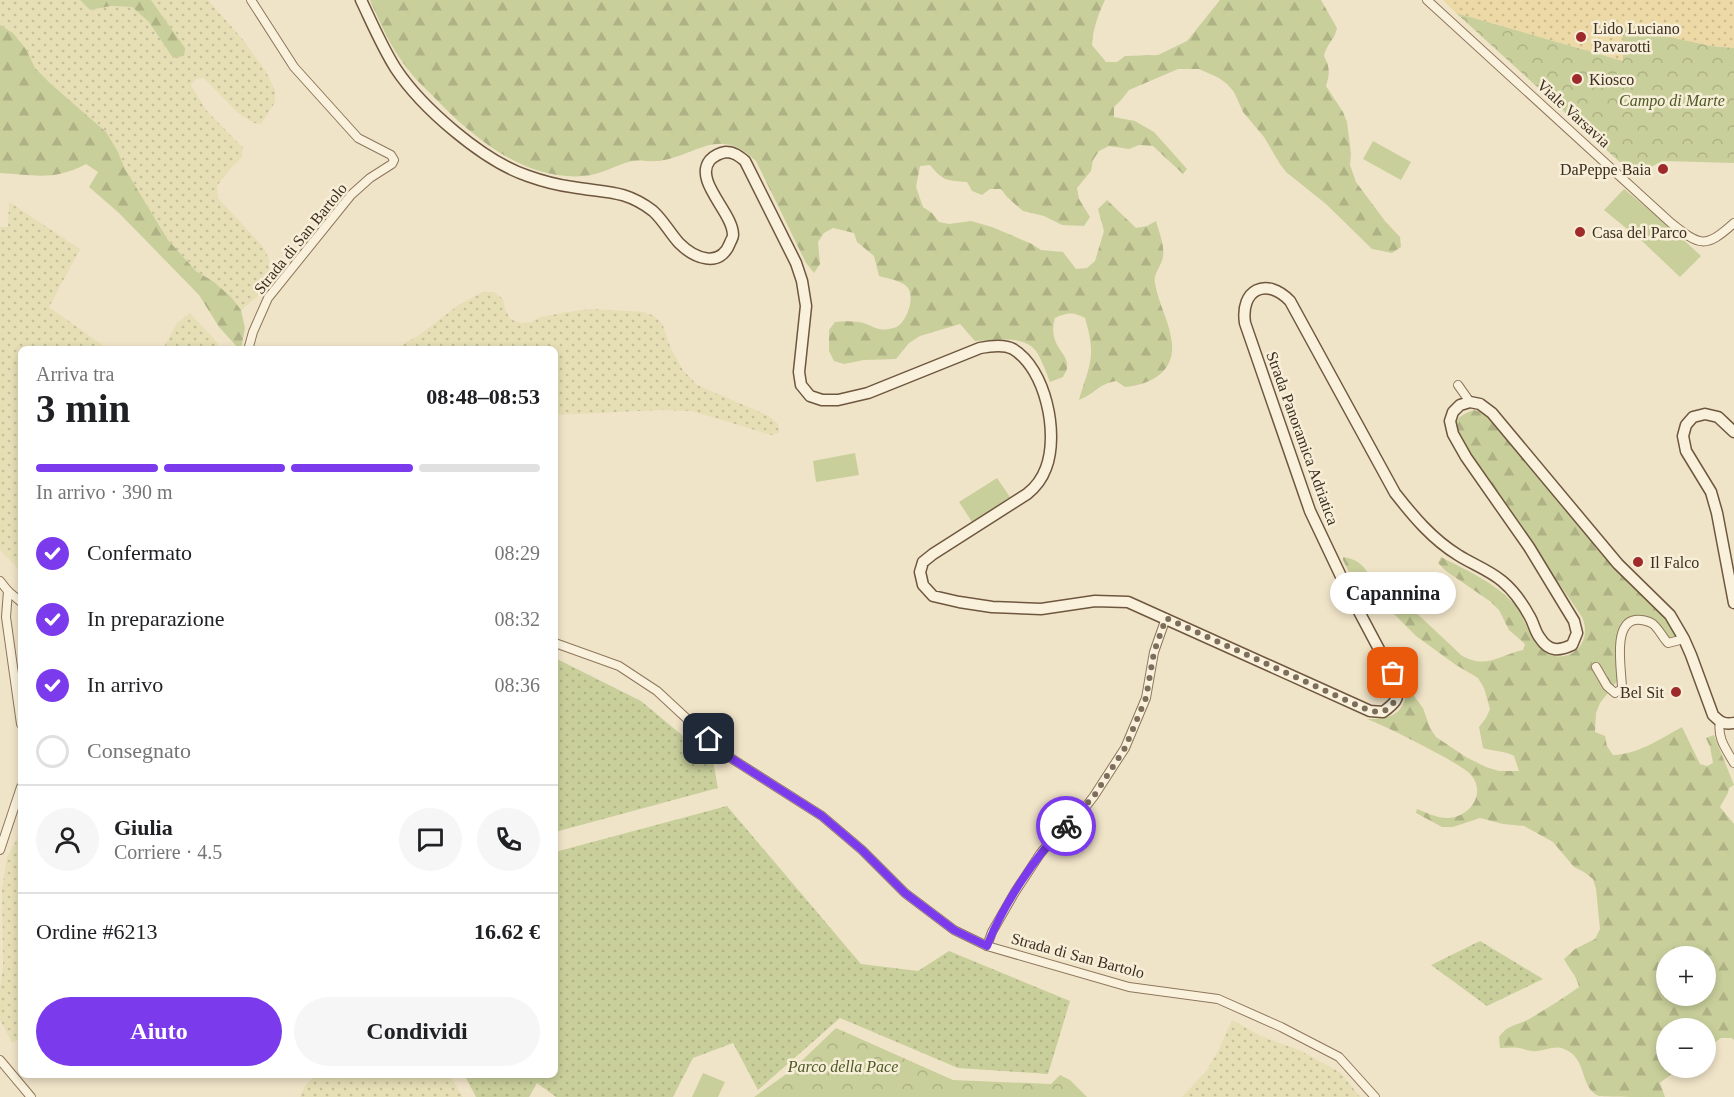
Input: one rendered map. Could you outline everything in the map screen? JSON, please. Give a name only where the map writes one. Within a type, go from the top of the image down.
[{"type":"street","name":"Strada di San Bartolo","points":[[249,346],[268,298],[351,195],[370,178],[393,164],[394,160],[391,154],[358,138],[294,67],[250,0]]},
{"type":"street","name":"Strada Panoramica Adriatica","points":[[361,0],[397,70],[438,117],[465,139],[497,162],[526,176],[573,188],[608,191],[630,197],[655,213],[679,243],[700,257],[715,259],[727,252],[733,235],[728,218],[706,175],[707,164],[713,157],[724,152],[737,153],[746,161],[796,263],[802,280],[806,306],[799,372],[801,385],[810,396],[822,400],[838,400],[868,393],[980,348],[995,346],[1011,348],[1027,361],[1037,376],[1045,398],[1050,423],[1051,447],[1047,468],[1039,484],[1027,495],[923,562],[920,572],[923,585],[933,596],[992,608],[1041,609],[1095,601],[1128,602],[1370,711],[1383,712],[1395,704],[1398,685],[1347,589],[1310,511],[1245,323],[1244,311],[1248,297],[1256,290],[1268,288],[1281,292],[1290,301],[1395,493],[1434,537],[1502,581],[1520,600],[1540,638],[1548,647],[1560,650],[1572,645],[1577,633],[1574,621],[1529,547],[1466,457],[1453,434],[1450,421],[1453,412],[1460,405],[1470,402]]},
{"type":"street","name":"Viale Varsavia","points":[[1427,0],[1691,238],[1701,242],[1711,241],[1734,223]]},
{"type":"street","points":[[1458,385],[1470,402],[1480,404],[1492,413],[1618,564],[1670,615],[1684,639],[1713,715],[1720,722],[1734,723]]},
{"type":"street","points":[[1734,432],[1718,417],[1705,414],[1693,417],[1686,425],[1683,436],[1686,451],[1707,485],[1714,502],[1731,573],[1734,603]]},
{"type":"street","points":[[0,581],[18,599]]},
{"type":"street","points":[[8,591],[6,617],[18,703]]},
{"type":"street","points":[[987,946],[992,932],[1015,892],[1043,849],[1094,796],[1125,748],[1146,698],[1154,652],[1166,618]]},
{"type":"street","points":[[1596,667],[1607,687],[1615,693],[1622,689],[1620,659],[1622,629],[1638,619],[1654,625],[1668,643],[1684,639]]},
{"type":"street","name":"Strada di San Bartolo","points":[[558,644],[619,666],[657,691],[726,755],[830,823],[862,850],[905,893],[954,930],[987,946],[1129,987],[1218,999],[1281,1027],[1339,1058],[1375,1097]]},
{"type":"street","points":[[1720,722],[1721,740],[1734,763]]},
{"type":"street","points":[[0,850],[18,796]]},
{"type":"street","points":[[0,1060],[31,1097]]},
{"type":"shaded area","points":[[0,0],[80,0],[90,10],[111,6],[132,7],[149,22],[173,58],[185,48],[151,0],[208,0],[244,41],[266,72],[275,90],[275,102],[261,124],[254,123],[238,113],[204,78],[196,79],[191,85],[206,110],[243,148],[242,157],[217,186],[218,198],[264,248],[270,262],[267,279],[257,297],[241,310],[231,297],[214,282],[196,271],[168,240],[125,169],[106,132],[35,68],[26,49],[13,33],[0,25]]},
{"type":"shaded area","points":[[9,202],[80,249],[49,307],[104,346],[18,346],[18,568],[0,550],[0,227],[8,227]]},
{"type":"shaded area","points":[[483,292],[494,292],[503,299],[510,319],[520,323],[531,322],[541,317],[591,309],[644,312],[654,316],[662,323],[671,349],[683,370],[697,385],[769,416],[778,424],[779,433],[771,435],[692,411],[660,410],[558,415],[558,346],[401,346],[460,304]]},
{"type":"shaded area","points":[[190,313],[219,346],[165,346],[177,323]]},
{"type":"shaded area","points":[[18,837],[18,1040],[12,1043],[0,1020],[0,988],[3,967],[2,889],[7,857]]},
{"type":"shaded area","points":[[1232,1020],[1261,1036],[1299,1050],[1341,1073],[1360,1097],[1182,1097],[1207,1070]]},
{"type":"shaded area","points":[[313,1078],[451,1078],[463,1097],[300,1097],[306,1084]]},
{"type":"green space","points":[[80,0],[151,0],[185,48],[184,56],[173,58],[149,22],[132,7],[111,6],[90,10]]},
{"type":"green space","points":[[370,0],[1105,0],[1096,22],[1092,45],[1106,62],[1117,62],[1125,56],[1158,55],[1187,41],[1220,0],[1321,0],[1337,28],[1324,56],[1329,71],[1326,86],[1347,122],[1350,165],[1356,182],[1400,237],[1401,247],[1392,253],[1372,249],[1326,204],[1286,172],[1264,137],[1243,112],[1234,92],[1227,84],[1199,69],[1178,69],[1129,90],[1114,107],[1114,117],[1135,121],[1154,132],[1187,169],[1183,174],[1153,146],[1139,145],[1129,149],[1109,146],[1099,151],[1093,160],[1091,171],[1077,188],[1079,199],[1090,217],[1084,226],[1062,225],[1044,216],[1023,211],[1001,189],[990,189],[982,195],[972,191],[967,182],[942,177],[930,165],[920,166],[916,187],[923,207],[939,222],[949,224],[971,221],[992,227],[1041,250],[1063,252],[1076,269],[1087,268],[1095,261],[1104,231],[1098,209],[1107,200],[1136,228],[1156,221],[1163,253],[1155,283],[1170,330],[1172,348],[1171,358],[1161,373],[1145,383],[1125,387],[1116,381],[1110,382],[1079,400],[1089,367],[1091,346],[1085,318],[1070,314],[1055,318],[1054,336],[1067,362],[1067,370],[1063,377],[1050,382],[1040,358],[1031,346],[1016,340],[975,341],[960,324],[920,336],[909,343],[896,359],[864,360],[844,364],[834,361],[829,351],[829,330],[835,322],[858,322],[884,330],[894,328],[904,319],[911,297],[908,288],[899,281],[879,276],[874,256],[857,242],[854,233],[833,228],[824,233],[818,242],[820,264],[814,273],[806,263],[756,161],[732,145],[711,145],[660,161],[632,161],[584,176],[562,176],[519,163],[481,140],[416,79],[391,44]]},
{"type":"green space","name":"Campo di Marte","points":[[1456,13],[1623,61],[1623,27],[1711,46],[1734,48],[1734,163],[1662,161],[1635,176]]},
{"type":"green space","points":[[0,25],[13,33],[26,49],[35,68],[106,132],[125,169],[168,240],[196,271],[214,282],[231,297],[241,310],[245,328],[242,346],[236,346],[219,327],[199,295],[119,213],[89,187],[98,172],[86,164],[54,175],[0,173]]},
{"type":"green space","points":[[1373,141],[1411,162],[1401,180],[1363,159]]},
{"type":"green space","points":[[1624,189],[1701,256],[1680,277],[1604,210]]},
{"type":"green space","points":[[1474,410],[1484,413],[1667,617],[1679,637],[1670,639],[1653,622],[1642,616],[1635,616],[1620,624],[1616,652],[1618,680],[1600,703],[1596,713],[1595,732],[1605,736],[1607,746],[1613,755],[1640,749],[1682,727],[1700,764],[1707,766],[1713,763],[1706,738],[1714,735],[1734,785],[1729,788],[1720,807],[1734,824],[1734,1040],[1721,1038],[1716,1042],[1716,1018],[1656,1018],[1656,1078],[1666,1078],[1660,1083],[1665,1097],[1599,1096],[1588,1087],[1577,1059],[1564,1049],[1530,1051],[1500,1048],[1499,1037],[1506,1030],[1531,1018],[1579,987],[1564,959],[1575,949],[1595,939],[1600,929],[1593,879],[1574,867],[1553,842],[1524,826],[1480,818],[1453,827],[1442,827],[1416,813],[1417,809],[1448,818],[1463,814],[1473,804],[1476,797],[1476,783],[1463,768],[1446,758],[1367,719],[1383,718],[1395,713],[1403,704],[1408,688],[1423,708],[1436,737],[1486,767],[1499,771],[1519,771],[1514,756],[1483,748],[1479,727],[1490,709],[1484,688],[1478,678],[1416,636],[1388,608],[1353,581],[1343,557],[1362,565],[1381,588],[1406,604],[1461,655],[1470,659],[1492,660],[1523,650],[1525,644],[1509,630],[1499,610],[1491,602],[1438,563],[1441,557],[1480,578],[1507,597],[1515,605],[1530,634],[1550,655],[1559,657],[1575,651],[1581,645],[1584,637],[1585,628],[1582,617],[1460,438],[1456,424],[1461,416]]},
{"type":"green space","points":[[855,453],[859,475],[816,482],[813,461]]},
{"type":"green space","points":[[997,478],[1010,497],[972,522],[959,502]]},
{"type":"green space","points":[[558,660],[641,701],[713,761],[718,788],[558,831]]},
{"type":"green space","points":[[727,806],[861,964],[918,971],[949,951],[1070,1001],[1048,1074],[958,1068],[840,1018],[758,1090],[733,1043],[693,1058],[673,1097],[556,1097],[537,1083],[529,1097],[476,1097],[466,1078],[558,1078],[558,851]]},
{"type":"green space","points":[[1480,941],[1543,979],[1487,1006],[1431,965]]},
{"type":"green space","name":"Parco della Pace","points":[[836,1028],[953,1080],[1051,1084],[1060,1075],[1070,1080],[1087,1097],[754,1097],[792,1070]]},
{"type":"green space","points":[[703,1073],[725,1082],[718,1097],[692,1097]]},
{"type":"sand","name":"Lido Luciano Pavarotti","points":[[1443,0],[1734,0],[1734,48],[1711,46],[1623,28],[1624,61],[1456,13]]},
{"type":"way so far","points":[[1066,826],[1094,796],[1125,748],[1146,698],[1154,652],[1166,618],[1370,711],[1383,712],[1395,704],[1398,685],[1393,673]]},
{"type":"place","name":"Lido Luciano Pavarotti","points":[[1581,37]]},
{"type":"place","name":"Kiosco","points":[[1577,79]]},
{"type":"place","name":"DaPeppe Baia","points":[[1663,169]]},
{"type":"place","name":"Casa del Parco","points":[[1580,232]]},
{"type":"place","name":"Il Falco","points":[[1638,562]]},
{"type":"place","name":"Capannina","points":[[1393,673]]},
{"type":"place","name":"Bel Sit","points":[[1676,692]]},
{"type":"route","points":[[709,739],[726,755],[822,816],[862,850],[905,893],[954,930],[987,946],[992,932],[1015,892],[1040,854],[1066,826]]}]
